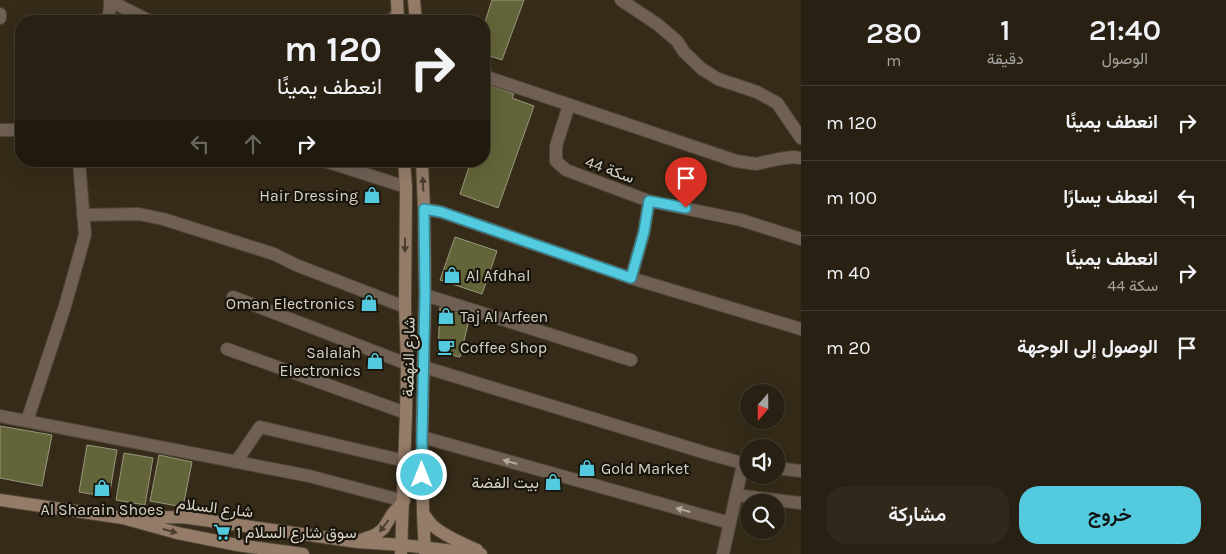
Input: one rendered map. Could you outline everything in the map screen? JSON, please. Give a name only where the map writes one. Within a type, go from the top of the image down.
[{"type":"main road","points":[[414,0],[415,15]]},
{"type":"main road","name":"شارع النهضة","points":[[402,549],[407,364],[404,167]]},
{"type":"main road","name":"شارع النهضة","points":[[422,167],[425,295],[422,513],[425,550]]},
{"type":"main road","name":"شارع السلام","points":[[0,500],[123,518],[237,550],[303,554]]},
{"type":"main road","points":[[358,542],[375,535],[383,529],[393,513],[404,501]]},
{"type":"main road","points":[[422,513],[443,533],[486,554]]},
{"type":"main road","name":"شارع السلام","points":[[123,518],[182,517],[402,549],[480,554]]},
{"type":"street","points":[[621,0],[657,24],[677,41],[684,52],[702,69],[718,78],[757,92],[777,103],[801,138]]},
{"type":"street","points":[[109,15],[110,1],[138,15]]},
{"type":"street","points":[[490,78],[736,160],[756,164],[793,157],[801,158]]},
{"type":"street","name":"سكة 44","points":[[568,105],[556,146],[556,162],[566,170],[649,201],[741,220],[801,239]]},
{"type":"street","points":[[0,130],[15,130]]},
{"type":"street","points":[[27,421],[65,306],[85,236],[79,167]]},
{"type":"street","points":[[358,167],[406,187]]},
{"type":"street","points":[[631,278],[644,232],[649,201]]},
{"type":"street","points":[[424,209],[441,212],[631,278],[801,329]]},
{"type":"street","points":[[83,215],[139,214],[163,219],[274,254],[296,265],[405,307]]},
{"type":"street","points":[[425,295],[631,360]]},
{"type":"street","points":[[233,297],[407,364]]},
{"type":"street","points":[[227,349],[406,413]]},
{"type":"street","points":[[424,367],[740,462]]},
{"type":"street","points":[[0,416],[309,476],[404,501]]},
{"type":"street","points":[[236,462],[260,426],[405,461]]},
{"type":"street","points":[[422,437],[730,523]]},
{"type":"street","points":[[785,469],[801,471]]},
{"type":"street","points":[[724,554],[740,483]]},
{"type":"street","points":[[736,495],[801,503]]},
{"type":"building","points":[[492,0],[524,0],[502,60],[490,56],[490,15],[487,15]]},
{"type":"building","points":[[490,85],[514,94],[512,98],[534,106],[498,208],[460,194],[469,167],[490,167]]},
{"type":"building","points":[[455,237],[497,251],[482,294],[440,280]]},
{"type":"building","points":[[440,307],[470,316],[460,357],[438,352]]},
{"type":"building","points":[[0,426],[52,435],[42,486],[0,478]]},
{"type":"building","points":[[87,445],[117,450],[109,497],[79,492]]},
{"type":"building","points":[[124,453],[153,458],[145,505],[116,500]]},
{"type":"building","points":[[159,455],[192,462],[183,507],[150,501]]},
{"type":"place","name":"Hair Dressing","points":[[372,195]]},
{"type":"place","name":"Al Afdhal","points":[[452,275]]},
{"type":"place","name":"Oman Electronics","points":[[369,303]]},
{"type":"place","name":"Taj Al Arfeen","points":[[446,316]]},
{"type":"place","name":"Coffee Shop","points":[[446,347]]},
{"type":"place","name":"Salalah Electronics","points":[[375,361]]},
{"type":"place","name":"Gold Market","points":[[587,468]]},
{"type":"place","name":"بيت الفضة","points":[[553,482]]},
{"type":"place","name":"Al Sharain Shoes","points":[[102,488]]},
{"type":"place","name":"سوق شارع السلام 1","points":[[222,532]]},
{"type":"route","points":[[422,475],[425,295],[424,209],[441,212],[631,278],[644,232],[649,201],[686,208]]}]
